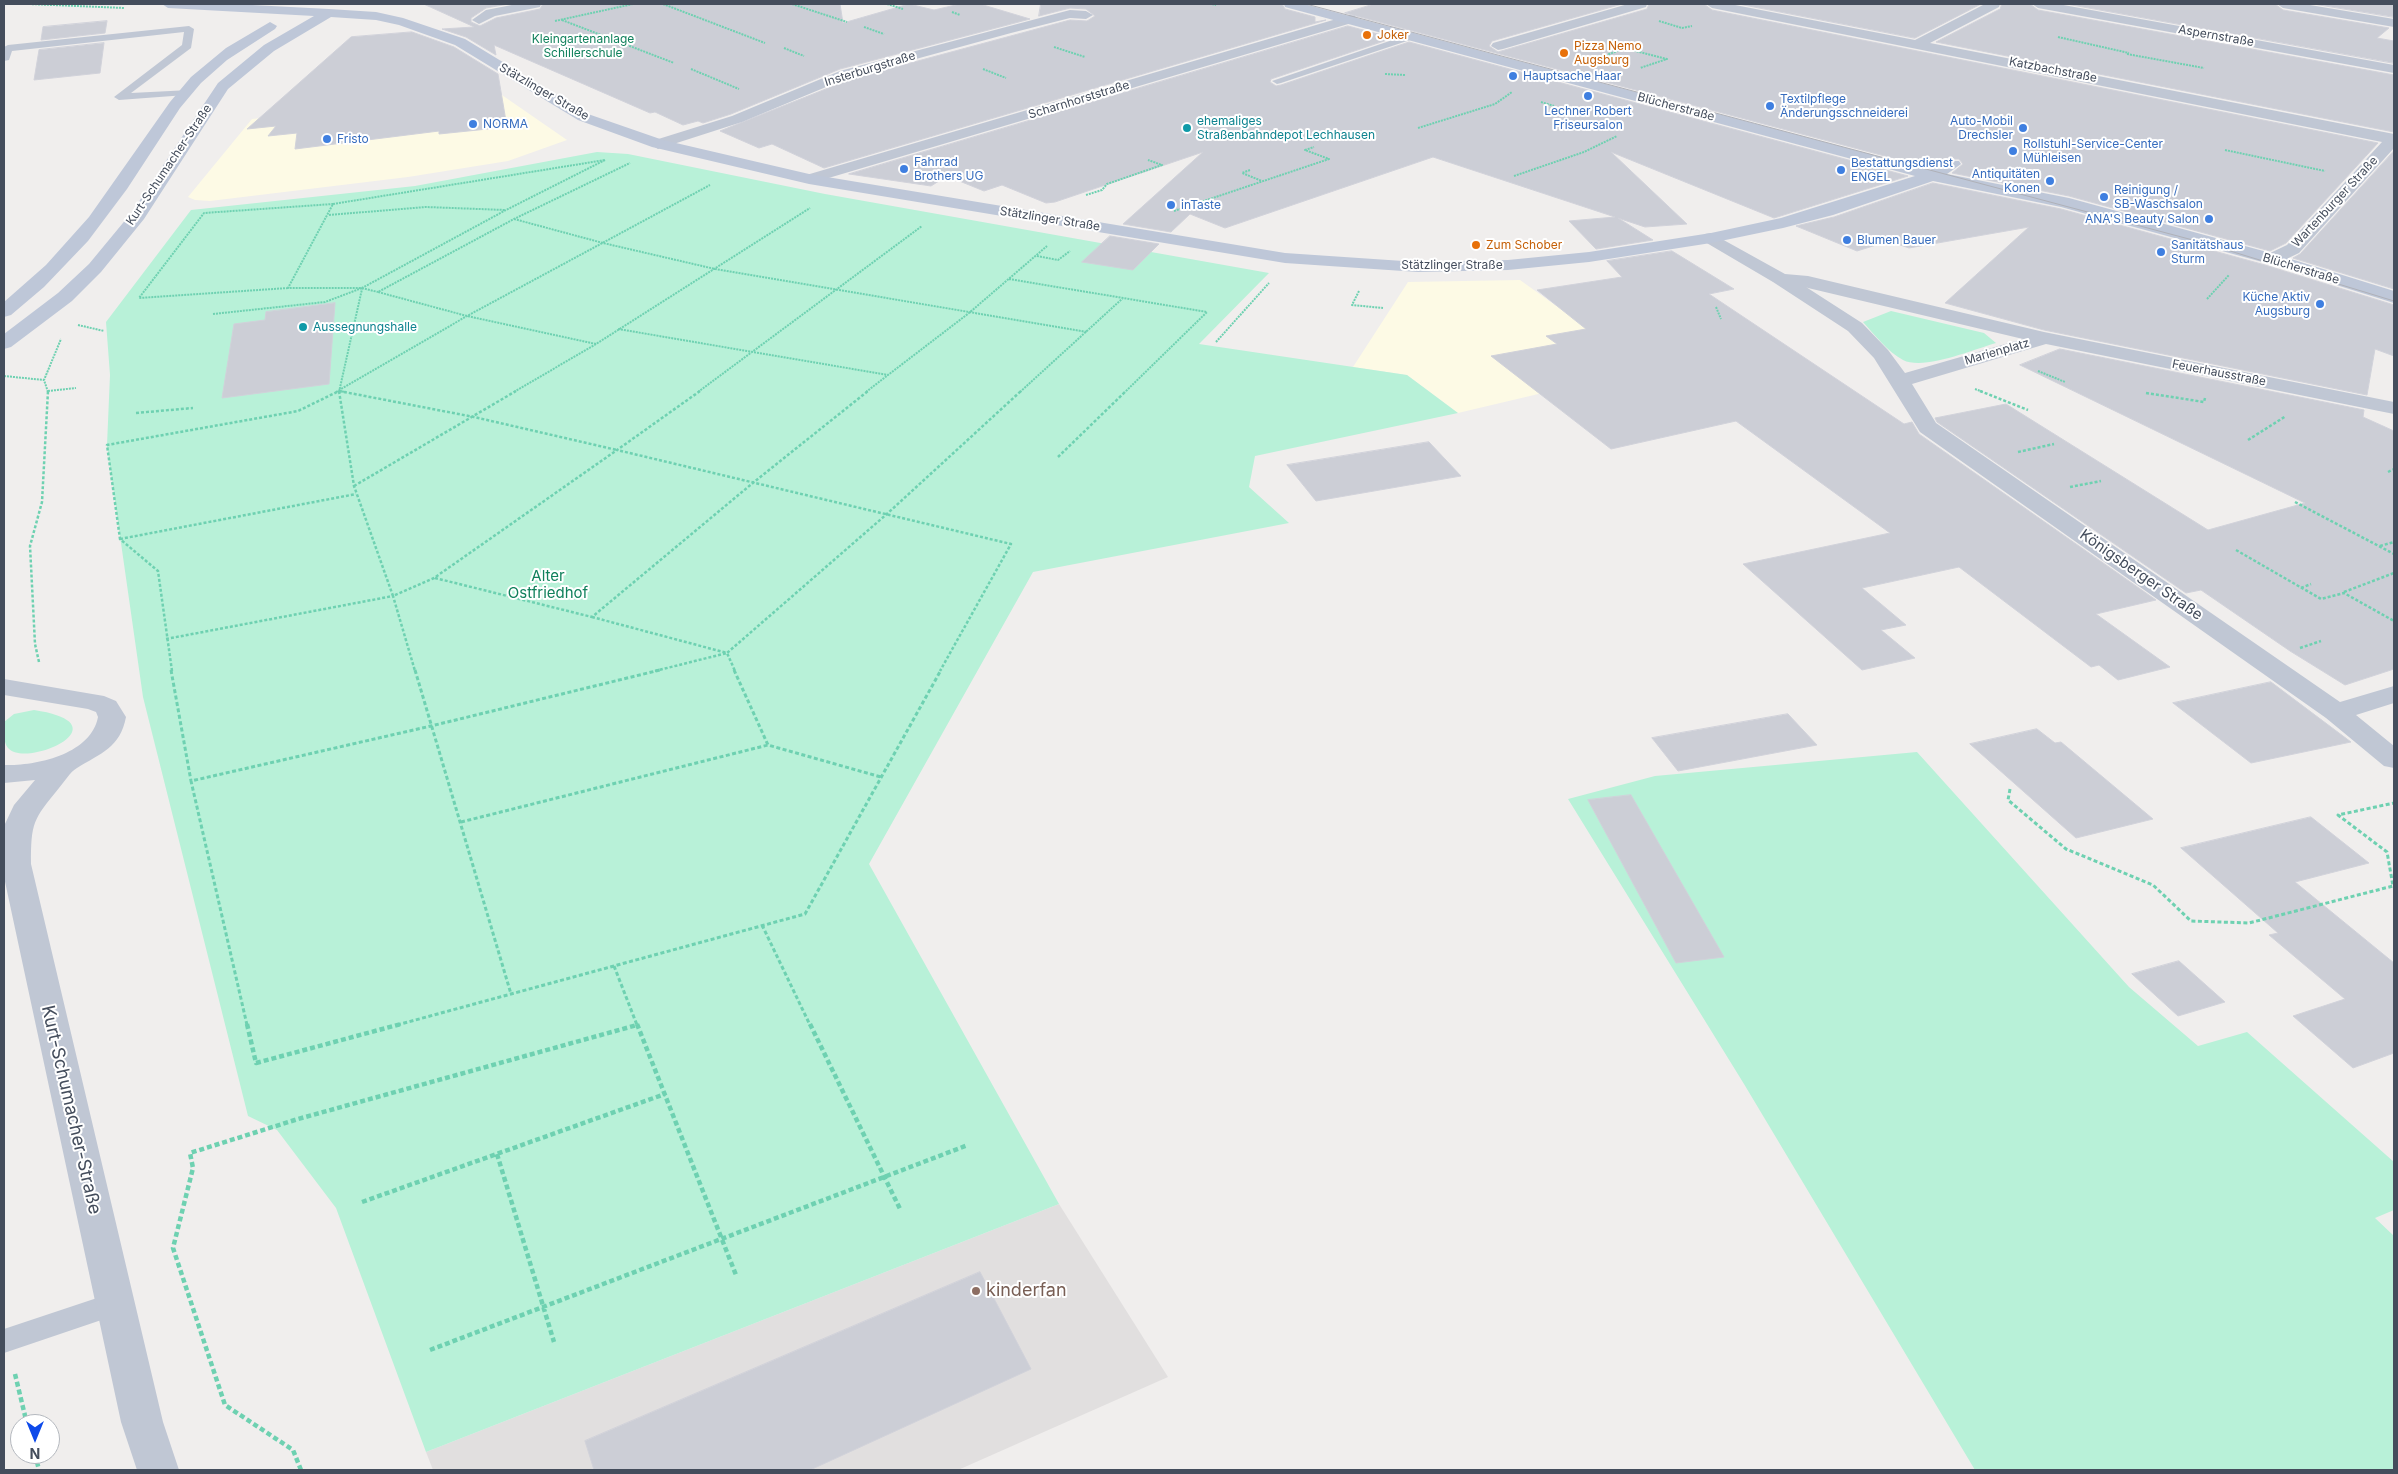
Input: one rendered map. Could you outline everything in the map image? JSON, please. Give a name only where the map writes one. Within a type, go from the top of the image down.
[{"type":"street","name":"Stätzlinger Straße","points":[[168,4],[376,16],[403,22],[460,42],[526,84],[584,116],[658,144],[809,179],[1285,258],[1418,266],[1508,265],[1589,257],[1711,238],[1827,211],[1933,168],[1953,164]]},
{"type":"street","name":"Kurt-Schumacher-Straße","points":[[4,311],[43,279],[90,228],[122,186],[186,92],[212,66],[250,39],[311,4]]},
{"type":"street","name":"Kurt-Schumacher-Straße","points":[[4,343],[65,297],[95,268],[138,215],[223,86],[269,48],[346,4]]},
{"type":"street","points":[[479,20],[491,13],[535,4]]},
{"type":"street","name":"Blücherstraße","points":[[1290,4],[2063,202],[2272,259],[2394,298]]},
{"type":"street","name":"Blücherstraße","points":[[1338,4],[1634,81]]},
{"type":"street","points":[[1498,46],[1641,4]]},
{"type":"street","name":"Katzbachstraße","points":[[1712,4],[2394,139]]},
{"type":"street","points":[[1918,44],[1994,4]]},
{"type":"street","name":"Aspernstraße","points":[[2038,4],[2394,69]]},
{"type":"street","points":[[2283,4],[2394,23]]},
{"type":"street","name":"Insterburgstraße","points":[[658,144],[737,119],[849,73],[1070,14],[1086,15]]},
{"type":"street","name":"Scharnhorststraße","points":[[809,179],[1350,19]]},
{"type":"street","name":"Wartenburger Straße","points":[[2272,259],[2293,249],[2394,139]]},
{"type":"street","name":"Blücherstraße","points":[[1953,164],[2063,202]]},
{"type":"street","name":"Marienplatz","points":[[1711,238],[1780,278],[1855,327],[1881,354],[1900,381],[2044,338]]},
{"type":"street","name":"Marienplatz","points":[[1780,278],[1808,282],[2044,338]]},
{"type":"street","name":"Feuerhausstraße","points":[[2044,338],[2394,408]]},
{"type":"street","name":"Königsberger Straße","points":[[1900,381],[1928,426],[2336,712],[2394,760]]},
{"type":"street","name":"Kurt-Schumacher-Straße","points":[[4,687],[95,702],[106,707],[112,717],[110,729],[88,751],[66,762],[26,773],[4,774]]},
{"type":"street","points":[[2336,712],[2394,694]]},
{"type":"street","name":"Kurt-Schumacher-Straße","points":[[66,762],[24,811],[16,833],[16,864],[142,1422],[158,1470]]},
{"type":"lane","points":[[5,58],[8,48],[189,29],[187,46],[120,97],[186,92]]},
{"type":"lane","points":[[1277,81],[1413,36]]},
{"type":"lane","points":[[5,1341],[115,1304]]},
{"type":"path","points":[[663,4],[765,43]]},
{"type":"path","points":[[792,4],[847,22]]},
{"type":"path","points":[[887,4],[904,9]]},
{"type":"path","points":[[1212,4],[1216,5]]},
{"type":"path","points":[[562,19],[674,63]]},
{"type":"path","points":[[864,27],[884,34]]},
{"type":"path","points":[[2057,37],[2204,68]]},
{"type":"path","points":[[784,48],[804,56]]},
{"type":"path","points":[[1578,67],[1624,48],[1667,58],[1615,76]]},
{"type":"path","points":[[691,68],[774,104]]},
{"type":"path","points":[[983,69],[1006,78]]},
{"type":"path","points":[[1379,74],[1405,76]]},
{"type":"path","points":[[1418,128],[1495,104],[1516,90],[1508,88]]},
{"type":"path","points":[[1538,101],[1554,106]]},
{"type":"path","points":[[1514,176],[1584,152],[1617,136]]},
{"type":"path","points":[[1123,231],[1191,204],[1329,159],[1305,150],[1314,147]]},
{"type":"path","points":[[2225,150],[2358,178]]},
{"type":"path","points":[[212,314],[326,302],[362,288],[506,210],[605,160],[333,204],[204,213],[139,298],[288,288],[362,288],[467,316],[596,344]]},
{"type":"path","points":[[1085,195],[1102,190],[1107,184],[1162,165],[1148,160]]},
{"type":"path","points":[[378,292],[514,219],[629,163],[638,165]]},
{"type":"path","points":[[1250,170],[1242,173],[1263,181]]},
{"type":"path","points":[[339,391],[474,417],[888,513],[1011,544],[805,914],[256,1063],[191,781],[166,640],[158,571],[120,539],[107,445],[298,411],[339,391],[467,316],[715,182],[705,180]]},
{"type":"path","points":[[1185,202],[1191,204]]},
{"type":"path","points":[[288,288],[333,204]]},
{"type":"path","points":[[354,486],[596,344],[816,204]]},
{"type":"path","points":[[328,215],[426,208],[506,210]]},
{"type":"path","points":[[514,219],[603,243],[714,269],[1087,332]]},
{"type":"path","points":[[166,640],[394,596],[434,578],[756,351],[927,223],[918,221]]},
{"type":"path","points":[[592,617],[754,482],[969,313],[1050,243],[1040,242]]},
{"type":"path","points":[[1216,342],[1277,274],[1285,258]]},
{"type":"path","points":[[1009,279],[1207,312],[1058,458]]},
{"type":"path","points":[[362,288],[339,391],[354,486],[394,596],[512,994]]},
{"type":"path","points":[[191,781],[431,726],[728,653],[888,513],[1123,298]]},
{"type":"path","points":[[1716,307],[1721,319]]},
{"type":"path","points":[[73,324],[104,331]]},
{"type":"path","points":[[618,329],[888,375]]},
{"type":"path","points":[[1930,372],[2028,410]]},
{"type":"path","points":[[4,376],[44,380],[48,391],[42,502],[30,546],[34,644],[39,663]]},
{"type":"path","points":[[48,391],[76,388]]},
{"type":"path","points":[[2248,440],[2296,410],[2301,389]]},
{"type":"path","points":[[136,413],[193,408]]},
{"type":"path","points":[[2388,472],[2394,469]]},
{"type":"path","points":[[120,539],[356,494]]},
{"type":"path","points":[[2295,502],[2394,554]]},
{"type":"path","points":[[2379,546],[2394,542]]},
{"type":"path","points":[[2236,550],[2321,599],[2394,573]]},
{"type":"path","points":[[2244,555],[2248,554]]},
{"type":"path","points":[[434,578],[728,653]]},
{"type":"path","points":[[2301,588],[2312,584]]},
{"type":"path","points":[[2344,592],[2394,621]]},
{"type":"path","points":[[728,653],[768,745]]},
{"type":"path","points":[[461,822],[768,745],[881,777]]},
{"type":"path","points":[[2010,789],[2008,800],[2066,849],[2153,885],[2191,920],[2249,923],[2394,886],[2386,852],[2338,815],[2394,803]]},
{"type":"path","points":[[762,926],[901,1211]]},
{"type":"path","points":[[614,966],[736,1275]]},
{"type":"path","points":[[301,1470],[293,1450],[225,1405],[173,1248],[193,1168],[190,1153],[298,1119],[637,1025]]},
{"type":"path","points":[[362,1202],[665,1094]]},
{"type":"path","points":[[430,1350],[968,1145]]},
{"type":"path","points":[[496,1154],[554,1342]]},
{"type":"path","points":[[5,1341],[24,1414]]},
{"type":"shaded area","points":[[499,93],[567,140],[508,161],[408,177],[210,201],[195,200],[188,197],[252,119]]},
{"type":"shaded area","points":[[1520,280],[1644,369],[1458,413],[1407,375],[1353,367],[1408,282]]},
{"type":"shaded area","name":"kinderfan","points":[[1059,1204],[1168,1377],[958,1470],[433,1470],[426,1452]]},
{"type":"green space","name":"Alter Ostfriedhof","points":[[597,152],[628,154],[825,194],[1269,273],[1199,344],[1407,375],[1458,413],[1255,456],[1249,487],[1289,523],[1033,572],[869,864],[1059,1204],[426,1452],[336,1208],[277,1130],[248,1116],[143,697],[107,445],[110,375],[106,322],[191,210],[415,186]]},
{"type":"green space","points":[[1891,311],[1984,333],[1996,343],[1949,358],[1912,363],[1897,357],[1863,322]]},
{"type":"green space","points":[[34,710],[60,717],[72,725],[71,734],[63,742],[49,749],[33,753],[18,753],[8,748],[5,739],[4,722],[14,714]]},
{"type":"green space","points":[[1917,752],[2129,987],[2198,1046],[2247,1032],[2394,1162],[2394,1210],[2375,1218],[2394,1236],[2394,1470],[1975,1470],[1744,1084],[1568,799],[1655,776]]},
{"type":"building","points":[[424,4],[508,4],[486,8],[471,18],[471,22],[480,26],[496,18],[540,9],[543,4],[840,4],[843,23],[909,4],[934,10],[960,4],[980,4],[1030,19],[840,69],[731,114],[703,123],[698,121],[683,125],[655,112],[650,113],[494,45],[496,55],[466,37],[442,29],[474,27]]},
{"type":"building","points":[[1041,4],[1282,4],[1285,9],[1315,17],[1315,22],[1326,20],[824,168],[772,144],[759,148],[720,131],[851,79],[1070,20],[1087,21],[1095,16],[1086,9],[1070,8],[1039,16]]},
{"type":"building","points":[[1374,4],[1622,4],[1492,41],[1489,46],[1498,52],[1647,9],[1649,4],[1704,4],[1712,10],[2378,143],[2286,243],[2270,251],[2069,196],[1952,173],[1963,164],[1959,159],[1946,159],[1930,168],[1345,13]]},
{"type":"building","points":[[1739,4],[1981,4],[1915,38]]},
{"type":"building","points":[[2002,4],[2030,4],[2038,10],[2394,75],[2394,132],[1936,42],[2000,9]]},
{"type":"building","points":[[2067,4],[2275,4],[2283,10],[2389,28],[2377,38],[2394,41],[2394,63]]},
{"type":"building","points":[[2314,4],[2394,4],[2394,17]]},
{"type":"building","points":[[107,21],[105,33],[41,40],[43,27]]},
{"type":"building","points":[[1348,26],[1393,38],[1271,79],[1270,82],[1276,86],[1281,85],[1409,42],[1908,176],[1774,218],[1611,152],[1687,224],[1645,227],[1618,218],[1653,240],[1596,249],[1569,221],[1615,217],[1433,157],[1225,228],[1190,214],[1171,232],[1123,224],[1203,152],[1055,202],[1046,203],[1002,185],[984,191],[947,176],[931,186],[849,174]]},
{"type":"building","points":[[412,32],[454,47],[498,74],[507,127],[439,134],[439,131],[295,149],[297,133],[268,136],[276,126],[247,129],[351,37]]},
{"type":"building","points":[[104,43],[100,73],[34,80],[39,50]]},
{"type":"building","points":[[2394,151],[2394,289],[2293,258],[2300,254]]},
{"type":"building","points":[[1933,183],[2061,209],[2265,265],[2394,305],[2394,356],[2375,349],[2367,395],[2044,330],[1945,303],[2029,227],[1909,248],[1889,241],[1857,251],[1796,226],[1834,217]]},
{"type":"building","points":[[1110,236],[1159,244],[1133,270],[1082,262]]},
{"type":"building","points":[[1672,251],[1734,289],[1709,294],[1904,424],[1912,422],[1919,434],[2156,600],[2096,614],[2170,667],[2118,680],[2099,665],[2091,667],[1959,567],[1862,588],[1906,625],[1881,630],[1915,658],[1862,670],[1743,564],[1890,533],[1736,421],[1611,449],[1491,356],[1557,344],[1546,336],[1586,329],[1537,290],[1622,277],[1607,261]]},
{"type":"building","points":[[335,303],[329,384],[222,398],[234,324],[265,320],[266,312]]},
{"type":"building","points":[[2060,349],[2364,410],[2363,417],[2394,431],[2394,669],[2345,685],[2290,651],[2201,590],[2186,593],[1937,422],[1935,418],[2006,404],[2208,530],[2305,503],[2020,365]]},
{"type":"building","points":[[1429,442],[1461,476],[1316,501],[1287,465]]},
{"type":"building","points":[[2271,682],[2351,742],[2251,763],[2173,703]]},
{"type":"building","points":[[1788,714],[1817,745],[1678,771],[1652,738]]},
{"type":"building","points":[[2037,729],[2055,743],[2061,742],[2153,819],[2076,838],[1970,744]]},
{"type":"building","points":[[1631,795],[1724,957],[1676,963],[1588,800]]},
{"type":"building","points":[[2311,817],[2369,863],[2295,882],[2394,963],[2394,1053],[2353,1068],[2293,1016],[2345,999],[2269,935],[2278,933],[2181,848]]},
{"type":"building","points":[[2179,961],[2225,1002],[2178,1016],[2132,974]]},
{"type":"building","points":[[980,1272],[1031,1369],[810,1470],[594,1470],[585,1441]]},
{"type":"tram line","points":[[1306,4],[2204,243],[2394,301]]},
{"type":"place","name":"Joker","points":[[1367,35]]},
{"type":"place","name":"Pizza Nemo Augsburg","points":[[1564,53]]},
{"type":"place","name":"Hauptsache Haar","points":[[1513,76]]},
{"type":"place","name":"Lechner Robert Friseursalon","points":[[1588,96]]},
{"type":"place","name":"Textilpflege Änderungsschneiderei","points":[[1770,106]]},
{"type":"place","name":"NORMA","points":[[473,124]]},
{"type":"place","name":"ehemaliges Straßenbahndepot Lechhausen","points":[[1187,128]]},
{"type":"place","name":"Auto-Mobil Drechsler","points":[[2023,128]]},
{"type":"place","name":"Fristo","points":[[327,139]]},
{"type":"place","name":"Rollstuhl-Service-Center Mühleisen","points":[[2013,151]]},
{"type":"place","name":"Fahrrad Brothers UG","points":[[904,169]]},
{"type":"place","name":"Bestattungsdienst ENGEL","points":[[1841,170]]},
{"type":"place","name":"Antiquitäten Konen","points":[[2050,181]]},
{"type":"place","name":"Reinigung / SB-Waschsalon","points":[[2104,197]]},
{"type":"place","name":"inTaste","points":[[1171,205]]},
{"type":"place","name":"ANA'S Beauty Salon","points":[[2209,219]]},
{"type":"place","name":"Blumen Bauer","points":[[1847,240]]},
{"type":"place","name":"Zum Schober","points":[[1476,245]]},
{"type":"place","name":"Sanitätshaus Sturm","points":[[2161,252]]},
{"type":"place","name":"Küche Aktiv Augsburg","points":[[2320,304]]},
{"type":"place","name":"Aussegnungshalle","points":[[303,327]]},
{"type":"place","name":"kinderfan","points":[[976,1291]]},
{"type":"park label","name":"Kleingartenanlage Schillerschule","points":[[583,46]]}]
